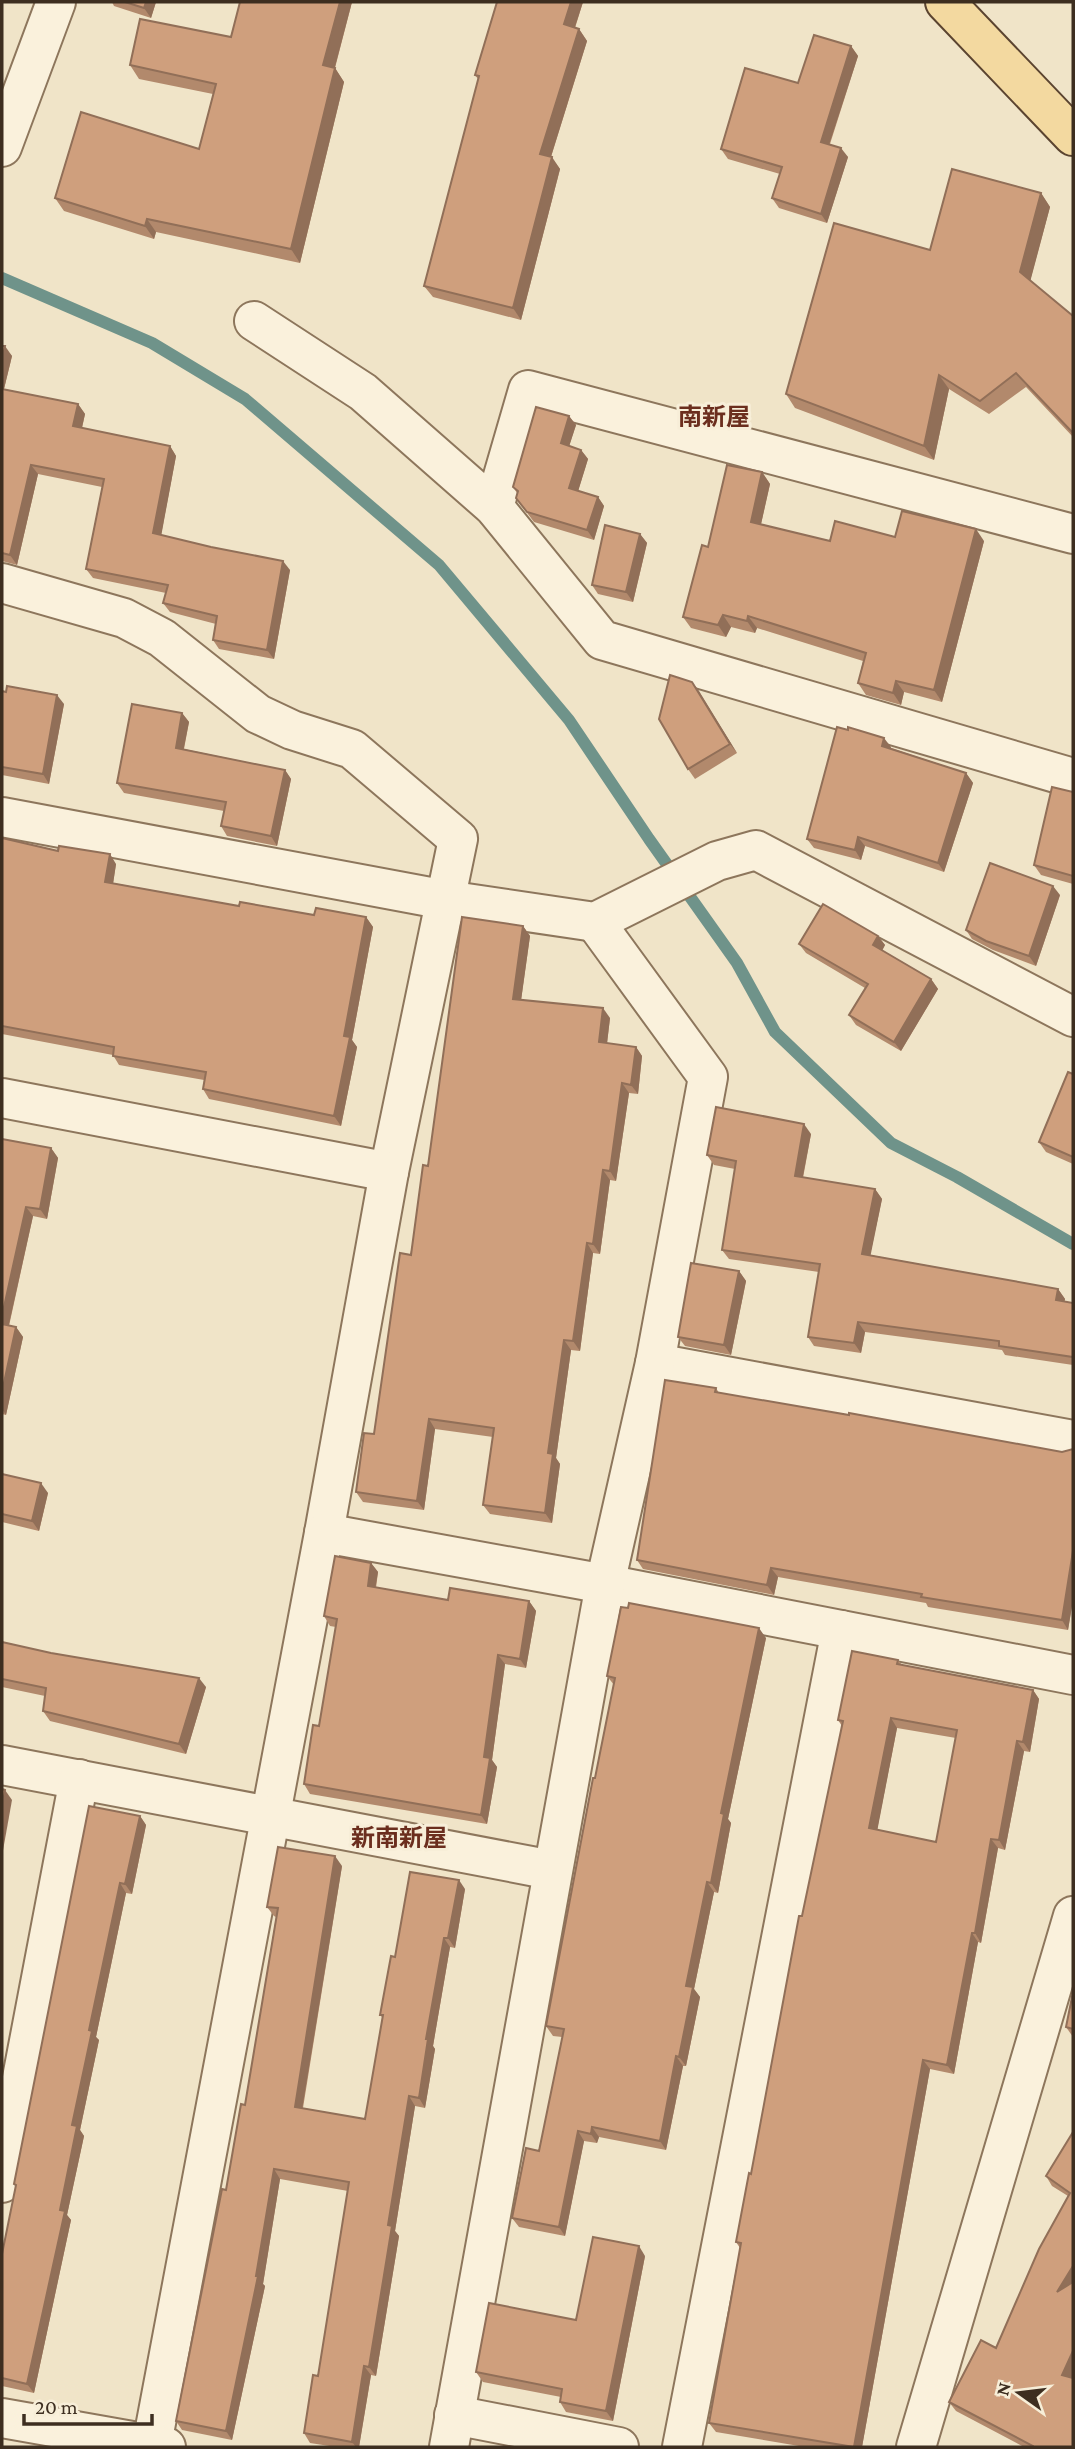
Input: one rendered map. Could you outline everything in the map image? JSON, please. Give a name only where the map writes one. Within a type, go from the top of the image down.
[{"type":"main road","points":[[945,2],[1073,136]]},
{"type":"street","points":[[2,147],[57,2]]},
{"type":"street","points":[[254,321],[363,392],[494,507],[602,640],[1073,778]]},
{"type":"street","points":[[494,507],[528,390],[1073,534]]},
{"type":"street","points":[[2,583],[124,618],[162,638],[258,714],[292,730],[352,749],[458,839],[389,1172],[270,1817],[159,2446],[2,2418]]},
{"type":"street","points":[[2,817],[446,900],[595,922],[716,861],[756,850],[1073,1015]]},
{"type":"street","points":[[595,922],[708,1077],[655,1363],[606,1584],[451,2431],[619,2447]]},
{"type":"street","points":[[2,1098],[389,1172]]},
{"type":"street","points":[[655,1363],[1073,1440]]},
{"type":"street","points":[[324,1533],[606,1584],[1073,1675]]},
{"type":"street","points":[[682,2447],[841,1630]]},
{"type":"street","points":[[2,1765],[552,1870]]},
{"type":"street","points":[[2,2183],[79,1779]]},
{"type":"street","points":[[916,2447],[1073,1920]]},
{"type":"building","points":[[125,2],[146,2],[144,8]]},
{"type":"building","points":[[240,2],[340,2],[323,65],[335,68],[291,249],[147,219],[145,226],[55,198],[81,112],[199,149],[216,84],[130,65],[140,19],[231,37]]},
{"type":"building","points":[[497,2],[571,2],[564,24],[579,29],[540,154],[552,157],[513,308],[424,286],[479,76],[475,75]]},
{"type":"building","points":[[814,35],[851,46],[821,142],[841,148],[821,214],[772,198],[782,167],[721,149],[745,68],[798,83]]},
{"type":"building","points":[[952,169],[1041,193],[1020,272],[1073,316],[1073,433],[1016,373],[980,401],[939,375],[924,446],[786,394],[834,223],[930,250]]},
{"type":"building","points":[[2,389],[78,404],[73,426],[170,446],[153,533],[283,561],[267,650],[213,640],[217,616],[163,603],[168,585],[86,569],[104,479],[31,465],[10,555],[2,553]]},
{"type":"building","points":[[536,407],[569,416],[561,443],[581,450],[569,488],[598,497],[587,530],[527,512],[516,498],[518,491],[513,487]]},
{"type":"building","points":[[727,465],[762,472],[751,522],[830,541],[835,521],[895,537],[902,511],[976,529],[934,690],[896,681],[893,693],[858,683],[866,653],[748,616],[747,621],[723,615],[718,625],[683,617],[702,545],[708,547]]},
{"type":"building","points":[[605,525],[640,534],[626,592],[592,585]]},
{"type":"building","points":[[670,675],[692,682],[730,744],[688,769],[659,719]]},
{"type":"building","points":[[7,686],[57,695],[43,774],[2,767],[2,691],[6,692]]},
{"type":"building","points":[[132,704],[182,713],[176,748],[285,770],[271,836],[221,826],[226,802],[117,783]]},
{"type":"building","points":[[837,727],[848,730],[848,727],[884,738],[882,746],[966,773],[938,863],[858,837],[855,850],[807,839]]},
{"type":"building","points":[[1052,787],[1073,792],[1073,876],[1034,865]]},
{"type":"building","points":[[2,838],[58,851],[59,846],[110,854],[105,882],[239,906],[240,902],[314,915],[316,908],[366,917],[344,1036],[350,1037],[334,1116],[203,1089],[206,1072],[113,1056],[114,1047],[2,1026]]},
{"type":"building","points":[[990,863],[1053,886],[1029,956],[986,941],[966,930]]},
{"type":"building","points":[[823,904],[878,936],[873,945],[931,979],[894,1042],[849,1015],[868,984],[799,944]]},
{"type":"building","points":[[462,917],[523,926],[513,999],[603,1008],[599,1042],[636,1047],[631,1085],[622,1083],[610,1171],[603,1170],[593,1244],[587,1243],[573,1341],[564,1340],[548,1453],[553,1454],[545,1513],[483,1505],[494,1428],[429,1419],[417,1501],[356,1492],[364,1433],[374,1434],[400,1253],[411,1255],[423,1165],[428,1166]]},
{"type":"building","points":[[1068,1072],[1073,1074],[1073,1157],[1039,1142]]},
{"type":"building","points":[[716,1107],[804,1124],[795,1176],[875,1189],[862,1254],[1058,1289],[1056,1300],[1073,1303],[1073,1357],[999,1346],[999,1341],[858,1322],[854,1343],[808,1337],[820,1264],[722,1250],[736,1161],[707,1155]]},
{"type":"building","points":[[2,1139],[51,1148],[40,1209],[26,1207],[2,1316]]},
{"type":"building","points":[[691,1263],[739,1271],[724,1345],[678,1337]]},
{"type":"building","points":[[2,1324],[16,1327],[2,1392]]},
{"type":"building","points":[[665,1380],[716,1388],[715,1392],[849,1413],[1062,1452],[1073,1449],[1073,1551],[1062,1620],[921,1597],[922,1594],[771,1568],[767,1585],[637,1560]]},
{"type":"building","points":[[2,1474],[41,1483],[32,1521],[2,1514]]},
{"type":"building","points":[[335,1556],[371,1563],[368,1586],[448,1600],[450,1588],[529,1601],[520,1659],[498,1655],[484,1757],[490,1758],[481,1815],[304,1784],[313,1725],[319,1726],[337,1619],[324,1616]]},
{"type":"building","points":[[629,1603],[759,1628],[721,1813],[724,1814],[711,1883],[707,1882],[686,1986],[693,1987],[679,2057],[676,2056],[660,2141],[592,2127],[591,2134],[578,2131],[559,2227],[512,2218],[526,2148],[539,2151],[564,2029],[546,2026],[593,1778],[615,1678],[607,1676],[621,1607],[628,1608]]},
{"type":"building","points":[[2,1642],[199,1678],[179,1744],[43,1711],[46,1688],[2,1679]]},
{"type":"building","points":[[852,1651],[898,1660],[897,1664],[1033,1690],[1023,1742],[1017,1741],[999,1840],[991,1839],[975,1933],[972,1933],[947,2065],[923,2060],[854,2447],[709,2423],[741,2243],[736,2242],[799,1916],[802,1916],[843,1721],[838,1720]],"holes":[[[891,1718],[957,1730],[936,1842],[869,1828]]]},
{"type":"building","points":[[89,1806],[140,1816],[125,1884],[120,1883],[89,2030],[92,2031],[72,2125],[77,2126],[60,2210],[65,2211],[27,2384],[2,2378],[2,2254]]},
{"type":"building","points":[[278,1847],[335,1856],[295,2107],[365,2119],[383,2015],[380,2015],[391,1956],[395,1957],[410,1872],[459,1880],[448,1938],[444,1938],[426,2039],[419,2098],[409,2096],[388,2225],[392,2226],[369,2367],[364,2366],[352,2442],[304,2433],[313,2375],[318,2376],[349,2182],[274,2169],[258,2276],[226,2431],[176,2421],[222,2189],[226,2190],[241,2104],[245,2105],[278,1908],[267,1907]]},
{"type":"building","points":[[1073,1992],[1073,2029],[1066,2027]]},
{"type":"building","points":[[1073,2132],[1073,2266],[1057,2292],[1073,2282],[1073,2351],[1062,2375],[1073,2378],[1073,2447],[1033,2447],[949,2402],[981,2340],[996,2348],[1039,2249],[1070,2193],[1046,2176]]},
{"type":"building","points":[[593,2237],[639,2246],[606,2411],[560,2402],[562,2389],[476,2372],[489,2303],[576,2320]]},
{"type":"waterway","points":[[2,278],[152,343],[245,399],[439,565],[569,720],[737,963],[775,1032],[891,1143],[957,1177],[1073,1244]]},
{"type":"district","name":"南新屋","points":[[714,417]]},
{"type":"district","name":"新南新屋","points":[[399,1838]]}]
